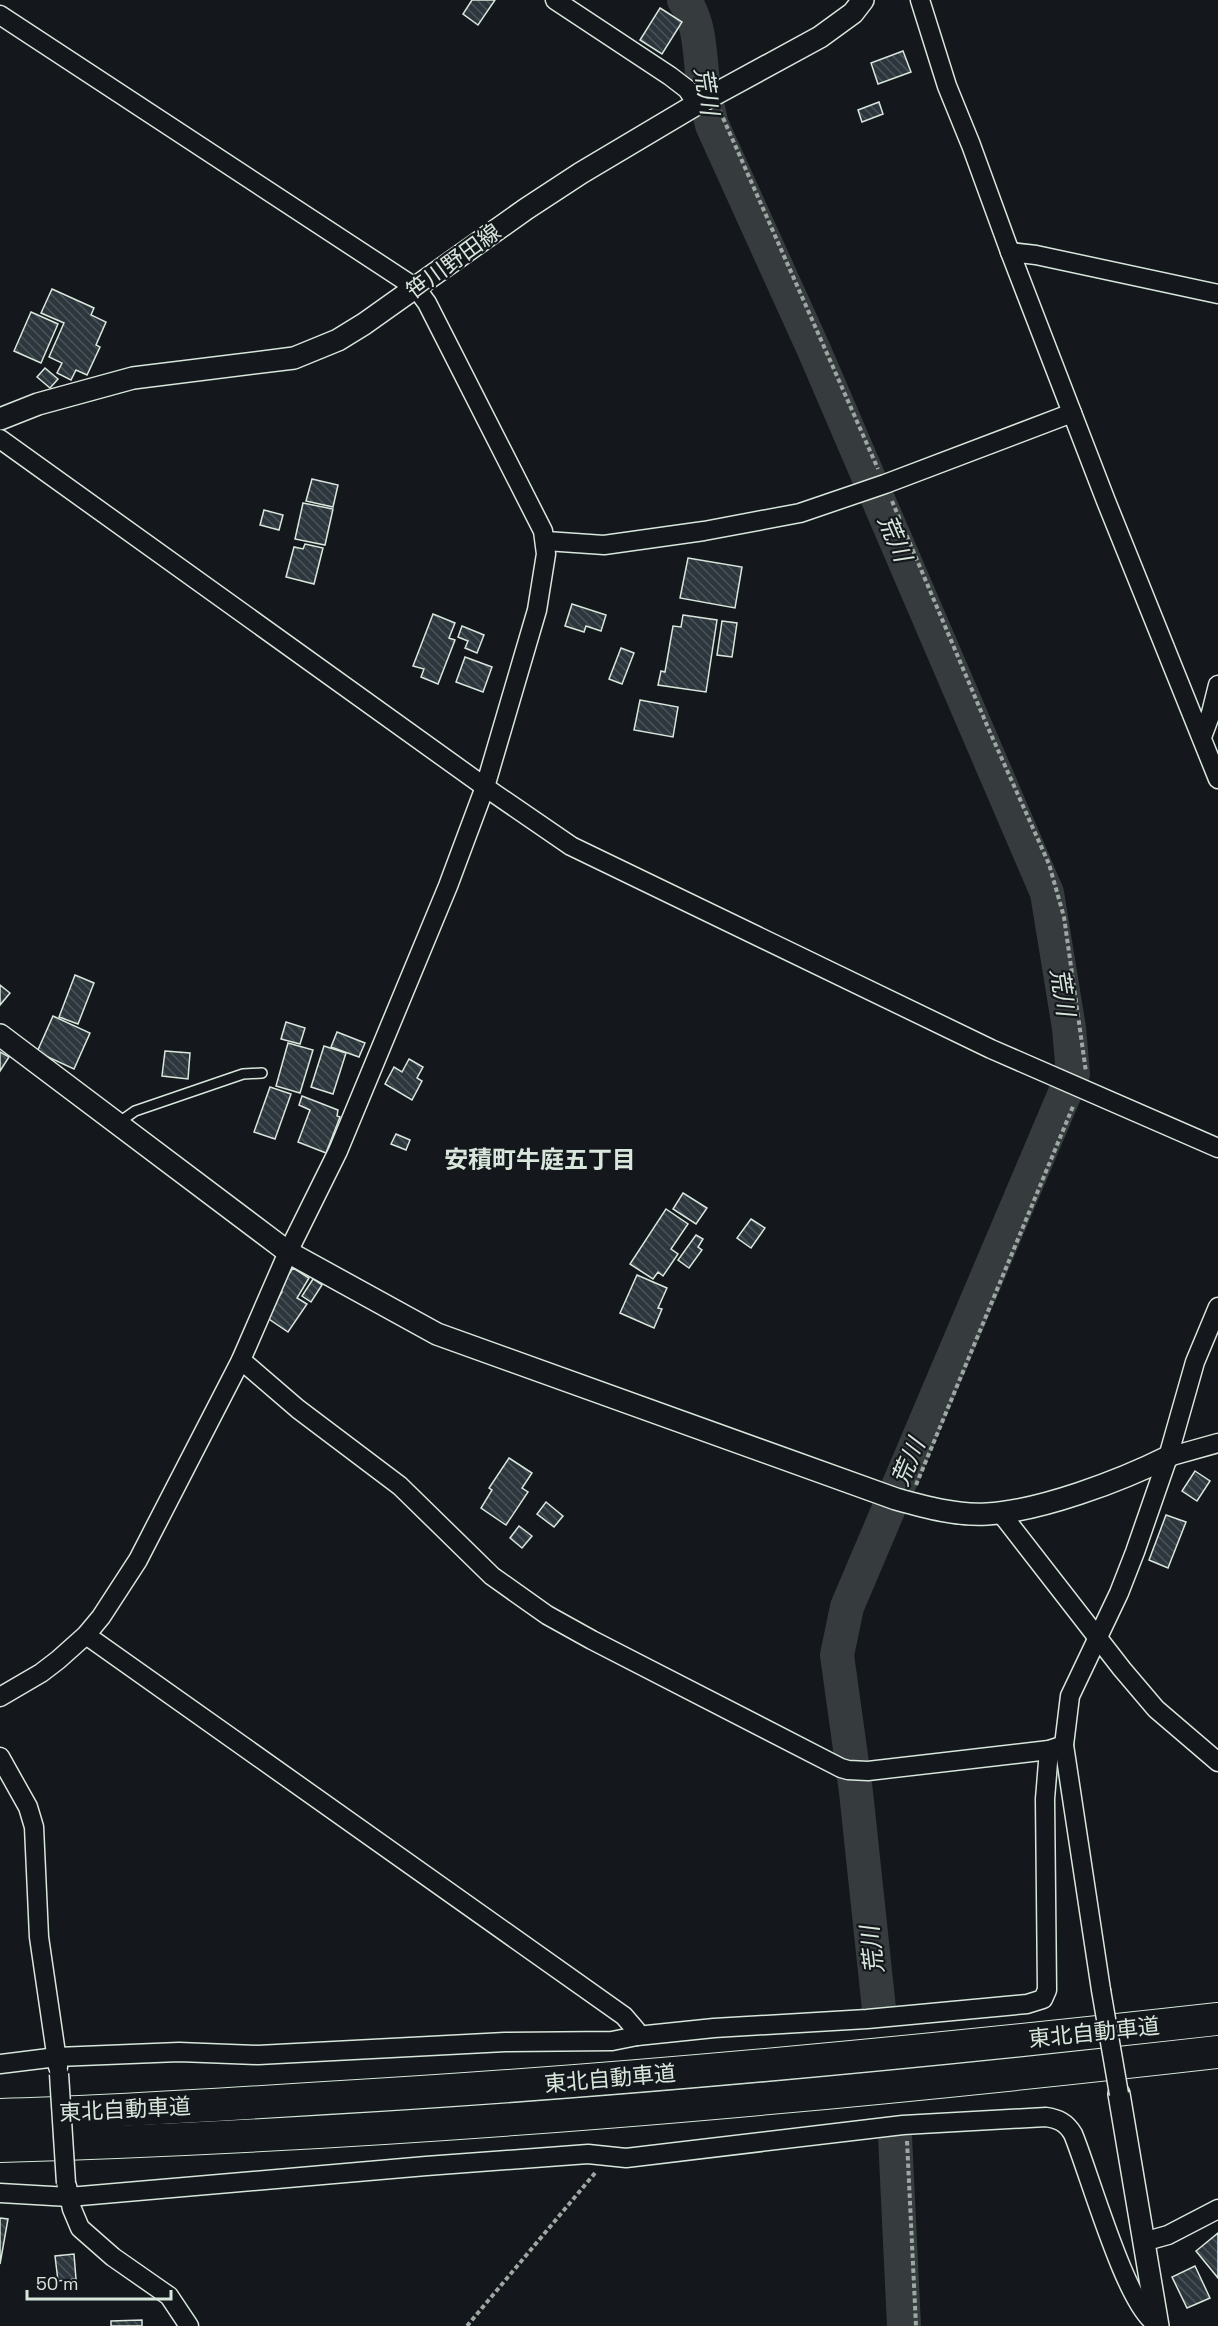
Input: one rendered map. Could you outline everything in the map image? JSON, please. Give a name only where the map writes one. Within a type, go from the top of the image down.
[{"type":"highway","name":"東北自動車道","points":[[0,2115],[231,2104],[575,2081],[826,2061],[1218,2019]]},
{"type":"highway","name":"東北自動車道","points":[[0,2146],[228,2138],[571,2115],[831,2093],[1218,2052]]},
{"type":"street","points":[[555,0],[705,99]]},
{"type":"street","name":"笹川野田線","points":[[0,419],[38,404],[134,378],[294,358],[338,340],[416,288],[526,208],[705,99],[820,37],[854,13],[863,0]]},
{"type":"street","points":[[920,0],[947,86],[1010,252],[1218,779]]},
{"type":"street","points":[[0,15],[416,288],[427,303],[546,541],[545,564],[537,610],[485,787],[448,886],[338,1151],[288,1252],[241,1360],[138,1560],[119,1590],[86,1635],[41,1673],[0,1697]]},
{"type":"street","points":[[1010,252],[1036,255],[1218,294]]},
{"type":"street","points":[[546,541],[604,545],[743,525],[800,513],[885,484],[1072,413]]},
{"type":"street","points":[[0,439],[485,787],[571,846],[980,1044],[1218,1148]]},
{"type":"street","points":[[1202,737],[1218,685]]},
{"type":"street","points":[[0,1035],[288,1252],[437,1334],[908,1502],[969,1513],[1000,1512],[1042,1504],[1107,1483],[1168,1457],[1218,1443]]},
{"type":"street","points":[[0,2064],[58,2066],[179,2052],[258,2055],[505,2042],[612,2041],[714,2028],[867,2019],[1027,2004],[1043,2000],[1047,1990],[1045,1799],[1070,1696],[1135,1552],[1168,1457],[1195,1362],[1218,1307]]},
{"type":"street","points":[[241,1360],[298,1409],[400,1486],[492,1576],[547,1615],[841,1768],[868,1771],[1057,1748]]},
{"type":"street","points":[[1000,1512],[1122,1669],[1156,1708],[1218,1762]]},
{"type":"street","points":[[86,1635],[624,2016],[636,2030],[637,2036]]},
{"type":"street","points":[[1057,1748],[1101,1990],[1157,2325]]},
{"type":"street","points":[[0,1757],[28,1807],[34,1827],[39,1937],[58,2066],[68,2190],[76,2222],[113,2257],[169,2296],[189,2326]]},
{"type":"street","points":[[0,2193],[588,2154],[626,2158],[907,2125],[1056,2118],[1069,2128],[1076,2141],[1102,2220],[1123,2271],[1147,2317],[1157,2325]]},
{"type":"street","points":[[1143,2242],[1168,2235],[1218,2209]]},
{"type":"lane","points":[[118,1123],[135,1111],[243,1074],[262,1073]]},
{"type":"path","points":[[705,99],[885,484],[1052,874],[1064,917],[1085,1056],[1086,1072],[1081,1088],[908,1502]]},
{"type":"path","points":[[907,2125],[916,2326]]},
{"type":"path","points":[[467,2326],[609,2157]]},
{"type":"building","points":[[472,0],[495,0],[478,25],[463,14]]},
{"type":"building","points":[[660,8],[682,22],[662,54],[640,40]]},
{"type":"building","points":[[903,51],[911,72],[878,84],[871,63]]},
{"type":"building","points":[[879,102],[883,114],[862,122],[858,110]]},
{"type":"building","points":[[52,289],[94,308],[91,315],[106,322],[96,345],[100,347],[87,375],[76,370],[71,380],[57,373],[62,363],[49,357],[64,323],[41,313]]},
{"type":"building","points":[[31,312],[58,324],[41,363],[14,351]]},
{"type":"building","points":[[45,368],[58,379],[50,388],[37,377]]},
{"type":"building","points":[[312,479],[338,485],[333,507],[306,501]]},
{"type":"building","points":[[303,503],[333,509],[325,545],[295,539]]},
{"type":"building","points":[[264,510],[283,515],[279,530],[260,525]]},
{"type":"building","points":[[305,544],[323,548],[314,584],[286,577],[294,547],[303,549]]},
{"type":"building","points":[[688,558],[742,567],[735,608],[680,598]]},
{"type":"building","points":[[572,604],[606,615],[601,631],[586,626],[584,632],[565,626]]},
{"type":"building","points":[[433,614],[455,623],[449,638],[455,640],[438,684],[421,677],[424,669],[413,666]]},
{"type":"building","points":[[683,615],[717,620],[706,692],[658,685],[661,671],[665,672],[673,626],[681,627]]},
{"type":"building","points":[[722,621],[737,623],[732,657],[717,655]]},
{"type":"building","points":[[462,626],[484,635],[477,653],[465,648],[468,641],[458,637]]},
{"type":"building","points":[[621,648],[634,653],[622,684],[609,679]]},
{"type":"building","points":[[465,657],[492,667],[483,692],[456,682]]},
{"type":"building","points":[[640,700],[678,707],[673,737],[634,730]]},
{"type":"building","points":[[75,975],[94,983],[78,1024],[59,1017]]},
{"type":"building","points":[[0,985],[10,993],[0,1005]]},
{"type":"building","points":[[53,1016],[90,1033],[74,1069],[37,1052]]},
{"type":"building","points":[[286,1022],[305,1028],[300,1044],[281,1039]]},
{"type":"building","points":[[337,1032],[365,1043],[359,1057],[331,1047]]},
{"type":"building","points":[[288,1043],[313,1050],[300,1093],[276,1086]]},
{"type":"building","points":[[324,1046],[346,1053],[333,1094],[311,1087]]},
{"type":"building","points":[[165,1051],[190,1053],[188,1079],[162,1076]]},
{"type":"building","points":[[0,1052],[9,1057],[0,1071]]},
{"type":"building","points":[[409,1059],[423,1067],[417,1078],[422,1081],[412,1100],[385,1084],[394,1067],[402,1072]]},
{"type":"building","points":[[270,1087],[291,1094],[275,1139],[254,1132]]},
{"type":"building","points":[[302,1096],[338,1110],[337,1116],[340,1117],[326,1153],[298,1142],[310,1110],[299,1105]]},
{"type":"building","points":[[396,1134],[410,1140],[406,1150],[391,1144]]},
{"type":"building","points":[[683,1193],[707,1208],[696,1224],[673,1209]]},
{"type":"building","points":[[666,1209],[688,1224],[671,1249],[678,1254],[663,1276],[658,1272],[653,1279],[630,1264]]},
{"type":"building","points":[[751,1219],[765,1228],[751,1248],[737,1238]]},
{"type":"building","points":[[696,1235],[703,1239],[698,1247],[702,1250],[689,1268],[678,1260]]},
{"type":"building","points":[[293,1268],[309,1278],[297,1298],[307,1304],[288,1332],[266,1317],[282,1292],[278,1290]]},
{"type":"building","points":[[637,1275],[667,1288],[658,1308],[662,1309],[654,1328],[620,1313]]},
{"type":"building","points":[[313,1279],[322,1285],[311,1302],[302,1296]]},
{"type":"building","points":[[509,1458],[532,1473],[522,1488],[528,1492],[506,1525],[481,1508],[492,1490],[489,1488]]},
{"type":"building","points":[[1195,1471],[1210,1481],[1197,1501],[1182,1491]]},
{"type":"building","points":[[546,1502],[563,1516],[554,1527],[537,1514]]},
{"type":"building","points":[[1166,1515],[1186,1522],[1168,1568],[1149,1560]]},
{"type":"building","points":[[519,1526],[532,1536],[522,1548],[510,1538]]},
{"type":"building","points":[[0,2218],[8,2219],[0,2264]]},
{"type":"building","points":[[1218,2233],[1218,2278],[1196,2251]]},
{"type":"building","points":[[74,2254],[76,2279],[58,2281],[55,2256]]},
{"type":"building","points":[[1195,2266],[1210,2298],[1187,2308],[1172,2277]]},
{"type":"building","points":[[142,2320],[142,2326],[111,2326],[111,2321]]},
{"type":"waterway","name":"荒川","points":[[684,0],[697,31],[704,88],[712,125],[814,350],[1047,893],[1069,1028],[1073,1074],[847,1607],[837,1655],[856,1792],[879,2009]]},
{"type":"waterway","name":"荒川","points":[[895,2136],[904,2326]]},
{"type":"district","name":"安積町牛庭五丁目","points":[[540,1159]]}]
